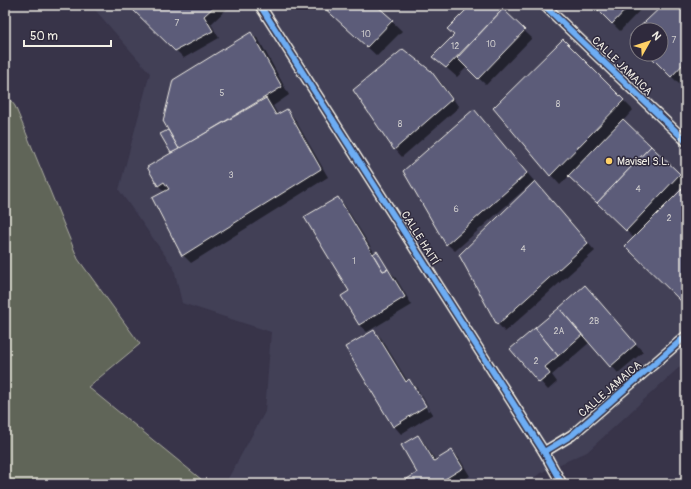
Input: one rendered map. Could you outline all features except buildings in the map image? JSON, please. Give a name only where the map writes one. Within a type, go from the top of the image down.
[{"type":"street","name":"CALLE HAITÍ","points":[[263,5],[261,7],[544,452],[562,484]]},
{"type":"street","name":"CALLE JAMAICA","points":[[544,5],[686,141]]},
{"type":"street","name":"CALLE JAMAICA","points":[[544,452],[572,435],[686,336]]},
{"type":"shaded area","points":[[91,5],[686,5],[686,361],[587,452],[540,473],[527,484],[225,484],[265,412],[271,332],[182,303],[174,268],[119,190],[150,73]]},
{"type":"green space","points":[[5,93],[15,106],[78,259],[140,344],[88,387],[207,484],[5,484]]},
{"type":"cycle path","points":[[263,5],[261,7],[544,452],[562,484]]},
{"type":"cycle path","points":[[544,5],[686,141]]},
{"type":"cycle path","points":[[544,452],[572,435],[686,336]]},
{"type":"place","name":"Mavisel S.L.","points":[[609,161]]}]
